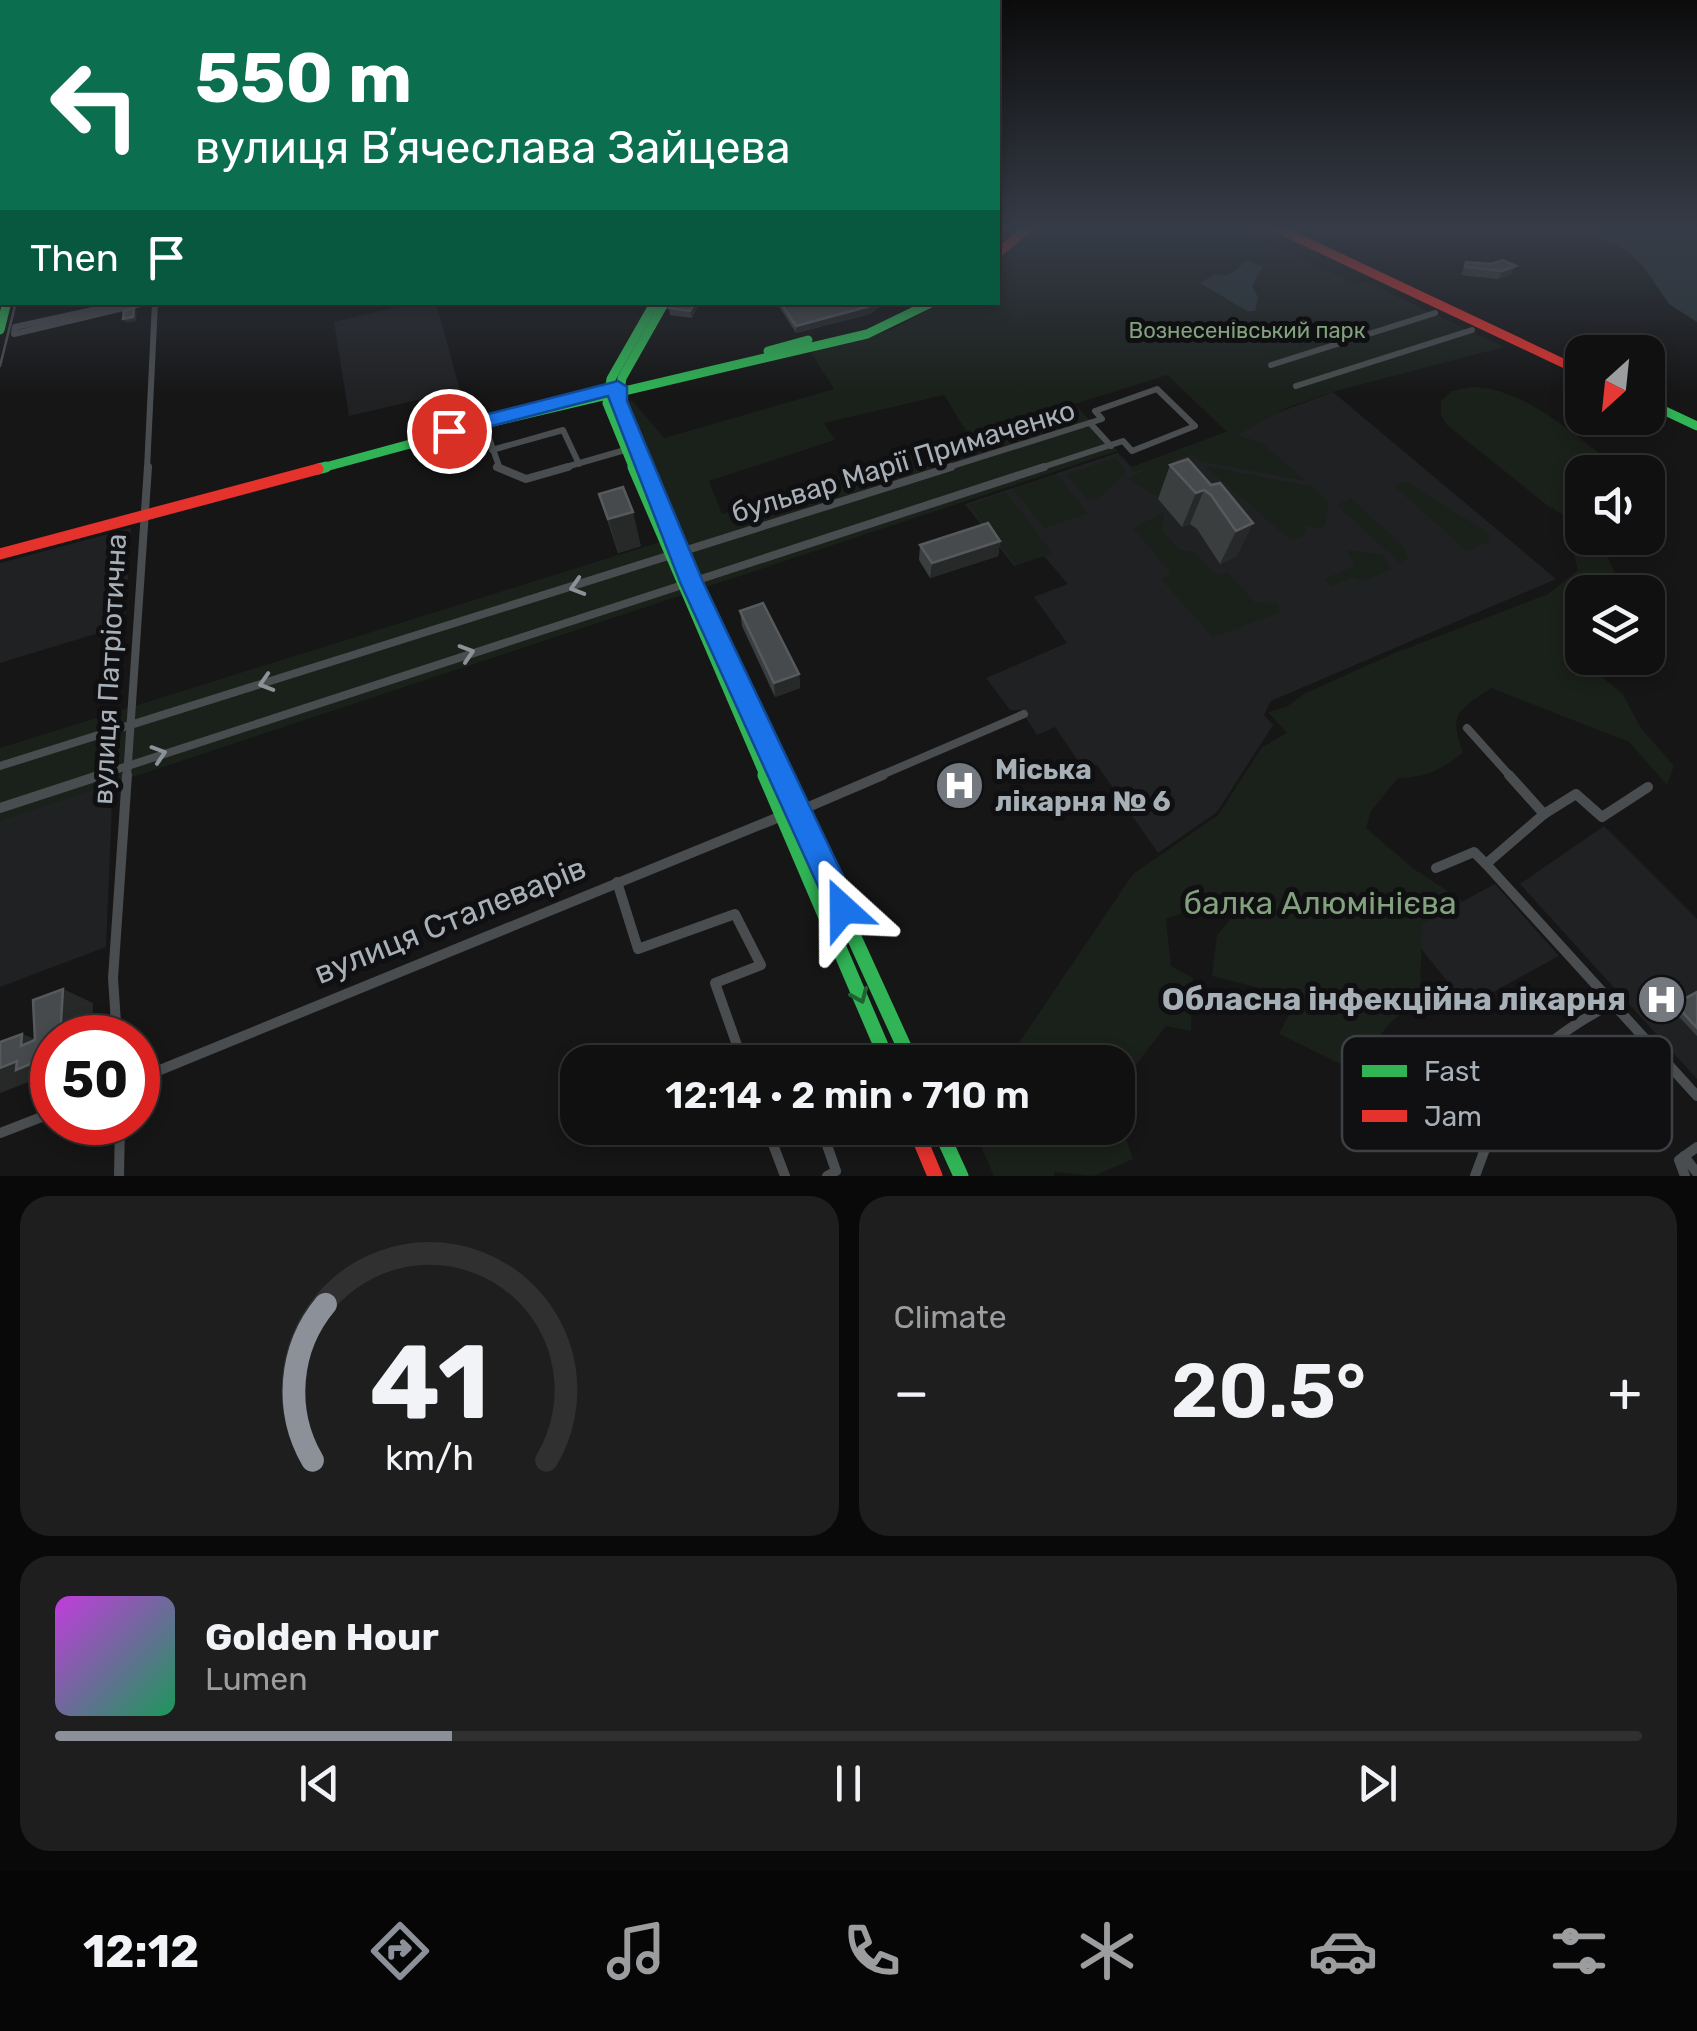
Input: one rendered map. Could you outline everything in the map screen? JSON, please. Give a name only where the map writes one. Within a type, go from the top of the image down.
[{"type":"main road","points":[[1401,285],[1565,363]]},
{"type":"main road","points":[[1407,285],[1508,334]]},
{"type":"main road","points":[[0,332],[7,305]]},
{"type":"main road","points":[[654,305],[612,391],[624,450],[678,563]]},
{"type":"main road","points":[[612,391],[663,305]]},
{"type":"main road","points":[[0,551],[863,328],[913,305]]},
{"type":"main road","points":[[143,513],[612,391],[867,334],[927,305]]},
{"type":"main road","points":[[1525,342],[1565,357]]},
{"type":"main road","points":[[612,391],[686,584],[881,1045]]},
{"type":"main road","points":[[1665,402],[1697,418]]},
{"type":"main road","points":[[1665,410],[1697,426]]},
{"type":"main road","points":[[686,584],[799,811],[903,1045]]},
{"type":"main road","points":[[922,1145],[935,1176]]},
{"type":"main road","points":[[947,1145],[961,1176]]},
{"type":"street","points":[[14,330],[117,305]]},
{"type":"street","points":[[0,332],[137,305]]},
{"type":"street","name":"вулиця Патріотична","points":[[115,1015],[113,978],[130,764],[152,305]]},
{"type":"street","points":[[1272,365],[1435,312]]},
{"type":"street","points":[[1296,386],[1472,330]]},
{"type":"street","points":[[1090,423],[1102,419],[1096,411],[1157,388],[1195,426],[1132,451],[1122,441],[1111,446]]},
{"type":"street","name":"бульвар Марії Примаченко","points":[[0,766],[678,563],[1090,423],[1111,446],[0,808]]},
{"type":"street","points":[[484,424],[497,468],[526,480],[624,450]]},
{"type":"street","points":[[492,450],[564,430],[578,464]]},
{"type":"street","points":[[799,811],[1024,714]]},
{"type":"street","points":[[1467,728],[1544,814]]},
{"type":"street","points":[[1486,864],[1544,814],[1576,794],[1602,817],[1648,788]]},
{"type":"street","name":"вулиця Сталеварів","points":[[160,1070],[784,815]]},
{"type":"street","points":[[1436,868],[1474,852],[1641,1036]]},
{"type":"street","points":[[616,882],[638,950],[735,914],[761,965],[715,983],[733,1045]]},
{"type":"street","points":[[1551,1036],[1611,1004]]},
{"type":"street","points":[[1672,1069],[1697,1096]]},
{"type":"street","points":[[0,1134],[30,1122]]},
{"type":"street","points":[[119,1176],[120,1145]]},
{"type":"street","points":[[774,1145],[786,1176]]},
{"type":"street","points":[[826,1145],[836,1171],[827,1176]]},
{"type":"street","points":[[1685,1176],[1678,1164],[1697,1147]]},
{"type":"street","points":[[1475,1176],[1485,1151]]},
{"type":"street","points":[[1684,1156],[1697,1172]]},
{"type":"shaded area","points":[[1203,285],[1253,285],[1258,297],[1255,311],[1247,311]]},
{"type":"shaded area","points":[[1656,285],[1697,285],[1697,322],[1669,304]]},
{"type":"shaded area","points":[[405,305],[437,305],[460,390],[349,416],[334,322]]},
{"type":"shaded area","points":[[1333,392],[1556,579],[1271,701],[1264,715],[1273,725],[1217,812],[1158,853],[1097,765],[1083,768],[1055,727],[1037,735],[1021,710],[1010,710],[986,678],[1067,643],[1034,597],[1068,584],[1044,556],[1014,566],[965,504],[1117,453],[1132,467]]},
{"type":"shaded area","points":[[131,528],[125,625],[0,663],[0,563]]},
{"type":"shaded area","points":[[113,778],[106,947],[0,987],[0,816]]},
{"type":"shaded area","name":"Обласна інфекційна лікарня","points":[[1604,826],[1697,919],[1697,1079],[1672,1051],[1672,1036],[1658,1036],[1520,884]]},
{"type":"shaded area","points":[[1495,884],[1559,956],[1467,1006],[1407,931]]},
{"type":"green space","name":"Вознесенівський парк","points":[[1000,285],[1373,285],[1504,347],[1336,391],[1286,408],[1237,435],[1262,443],[1306,481],[1200,461],[1192,454],[1173,460],[1180,469],[1176,491],[1158,497],[1128,479],[1153,466],[1134,472],[1117,451],[0,821],[0,748],[679,536],[620,402],[632,400],[664,438],[834,389],[810,351],[892,330],[936,305],[1000,305]],"holes":[[[1167,375],[1227,432],[1132,467],[1075,404]],[[944,395],[969,436],[722,514],[709,481],[835,440],[824,423]]]},
{"type":"green space","points":[[1471,387],[1513,396],[1565,427],[1565,435],[1576,435],[1602,455],[1565,455],[1565,516],[1447,425],[1441,415],[1441,401],[1452,391]]},
{"type":"green space","points":[[1116,458],[1127,472],[1100,497],[1088,500],[1066,475]]},
{"type":"green space","points":[[1205,466],[1313,487],[1329,503],[1324,526],[1320,529],[1307,525],[1303,536],[1291,540]]},
{"type":"green space","points":[[1056,474],[1088,513],[1044,528],[1013,489]]},
{"type":"green space","points":[[1407,482],[1488,533],[1491,541],[1467,551],[1394,486]]},
{"type":"green space","points":[[1006,492],[1052,553],[1016,564],[969,505]]},
{"type":"green space","points":[[1351,498],[1404,547],[1408,559],[1401,564],[1337,505]]},
{"type":"green space","points":[[1164,513],[1162,530],[1179,550],[1194,552],[1216,575],[1228,573],[1255,603],[1278,604],[1280,612],[1213,637],[1161,579],[1171,573],[1133,528]]},
{"type":"green space","points":[[1347,550],[1383,555],[1392,569],[1362,581],[1353,577],[1331,586],[1324,579],[1355,566]]},
{"type":"green space","name":"балка Алюмінієва","points":[[1574,555],[1607,555],[1616,575],[1572,575],[1578,570]]},
{"type":"green space","name":"балка Алюмінієва","points":[[1565,580],[1565,675],[1600,675],[1622,693],[1641,728],[1674,766],[1667,785],[1629,742],[1491,688],[1464,708],[1457,720],[1463,752],[1433,771],[1398,778],[1371,811],[1366,828],[1414,869],[1463,901],[1422,925],[1420,999],[1380,1036],[1342,1036],[1342,1065],[1279,1034],[1302,989],[1260,988],[1212,976],[1217,935],[1233,916],[1204,905],[1166,919],[1171,966],[1193,978],[1191,1031],[1166,1026],[1135,1066],[1135,1045],[1017,1045],[1133,874],[1218,815],[1262,747],[1287,733],[1268,712],[1286,707],[1304,694],[1390,655],[1548,594]]},
{"type":"green space","points":[[980,1145],[1128,1145],[1133,1159],[1094,1176],[1054,1172],[1054,1176],[994,1176]]},
{"type":"building","points":[[671,305],[693,305],[690,311],[669,308]]},
{"type":"building","points":[[782,305],[871,305],[870,306],[796,326]]},
{"type":"building","points":[[134,308],[133,317],[123,319],[124,311]]},
{"type":"building","points":[[1188,459],[1211,485],[1220,483],[1253,523],[1236,531],[1211,495],[1204,490],[1196,493],[1170,465]]},
{"type":"building","points":[[623,487],[633,512],[608,519],[599,494]]},
{"type":"building","points":[[988,523],[1000,541],[932,563],[920,545]]},
{"type":"building","points":[[763,603],[799,674],[774,683],[740,611]]},
{"type":"building","points":[[63,989],[61,1015],[34,1015],[33,1000]]},
{"type":"building","points":[[1697,992],[1697,1028],[1675,1004]]},
{"type":"building","points":[[22,1034],[21,1046],[30,1042],[30,1064],[16,1070],[17,1061],[0,1068],[0,1042]]},
{"type":"tram line","points":[[0,366],[15,305]]},
{"type":"traffic: fast","points":[[0,330],[6,305]]},
{"type":"traffic: fast","points":[[653,305],[611,379],[607,403],[881,1045]]},
{"type":"traffic: fast","points":[[663,305],[622,378],[618,401],[724,651],[903,1045]]},
{"type":"traffic: fast","points":[[318,469],[484,424],[867,334],[927,305]]},
{"type":"traffic: fast","points":[[768,351],[808,340]]},
{"type":"traffic: fast","points":[[1665,411],[1697,426]]},
{"type":"traffic: fast","points":[[947,1145],[961,1176]]},
{"type":"traffic: jam","points":[[1397,285],[1565,364]]},
{"type":"traffic: jam","points":[[0,554],[318,469]]},
{"type":"traffic: jam","points":[[922,1145],[935,1176]]},
{"type":"place","name":"Мiська лiкарня № 6","points":[[960,785]]},
{"type":"place","name":"Обласна інфекційна лікарня","points":[[1661,999]]},
{"type":"route","points":[[449,431],[618,387],[618,401],[692,582],[843,909]]}]
